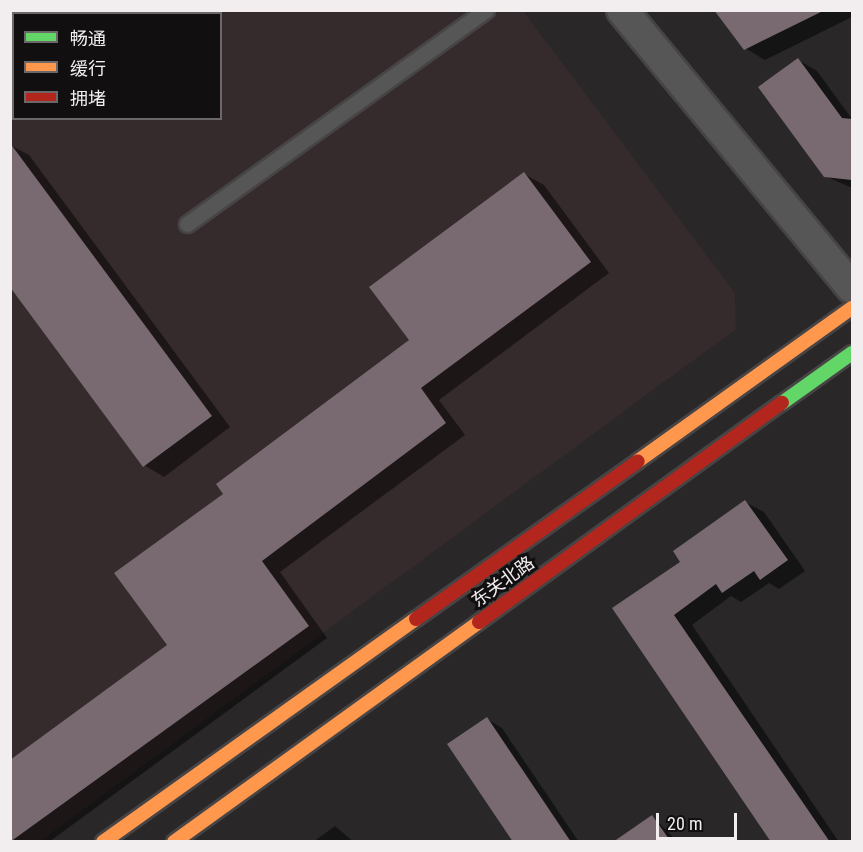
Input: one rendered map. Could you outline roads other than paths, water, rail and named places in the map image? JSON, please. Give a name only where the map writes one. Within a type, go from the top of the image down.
[{"type":"main road","points":[[103,842],[852,308]]},
{"type":"main road","name":"东关北路","points":[[174,842],[852,353]]},
{"type":"street","points":[[622,10],[852,288]]},
{"type":"lane","points":[[188,224],[486,10]]}]
